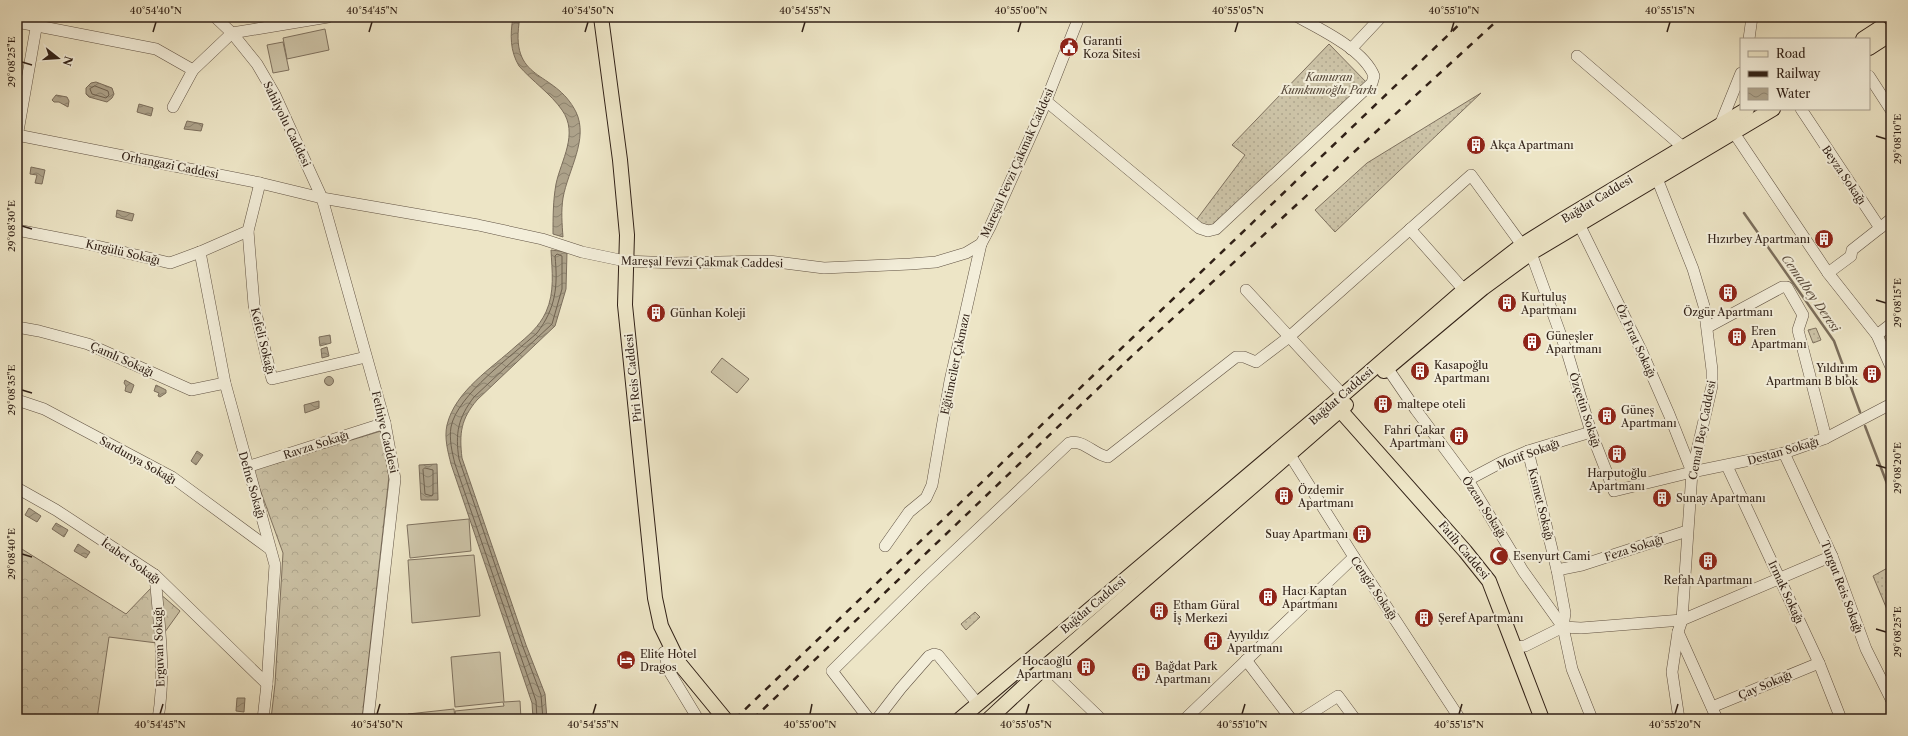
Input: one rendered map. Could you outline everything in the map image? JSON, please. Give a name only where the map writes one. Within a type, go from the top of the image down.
[{"type":"main road","name":"Piri Reis Caddesi","points":[[595,17],[622,261],[625,305],[655,598],[661,626],[670,646],[698,695],[714,719]]},
{"type":"main road","name":"Piri Reis Caddesi","points":[[601,17],[620,160],[627,236],[622,261],[619,311],[645,580],[654,628],[664,652],[698,695],[725,719]]},
{"type":"main road","points":[[1866,38],[1883,33],[1870,47]]},
{"type":"main road","name":"Bağdat Caddesi","points":[[1655,172],[1684,148],[1745,110]]},
{"type":"main road","name":"Bağdat Caddesi","points":[[963,716],[1464,290],[1526,249],[1655,172],[1734,133],[1771,110]]},
{"type":"main road","name":"Bağdat Caddesi","points":[[989,719],[1046,666],[1340,410],[1483,288],[1526,249]]},
{"type":"main road","name":"Fatih Caddesi","points":[[1340,410],[1456,540],[1489,580],[1516,647],[1542,719]]},
{"type":"main road","points":[[1000,683],[995,697],[1002,703],[1008,701]]},
{"type":"main road","points":[[963,716],[973,714],[979,719]]},
{"type":"street","name":"Sahilyolu Caddesi","points":[[215,17],[232,33],[257,64],[275,95],[322,198]]},
{"type":"street","points":[[173,107],[193,70],[232,33],[328,17]]},
{"type":"street","name":"Mareşal Fevzi Çakmak Caddesi","points":[[322,198],[478,225],[542,238],[567,247],[622,261],[675,263],[769,261],[824,268],[854,268],[936,262],[966,253],[981,244],[1046,101],[1079,17]]},
{"type":"street","points":[[1046,101],[1199,228],[1208,231],[1216,229],[1231,217],[1372,83],[1374,76],[1372,70],[1366,62],[1330,34],[1298,17]]},
{"type":"street","points":[[1351,49],[1381,17]]},
{"type":"street","points":[[1749,38],[1752,20],[1763,17]]},
{"type":"street","points":[[17,22],[37,22],[156,49],[193,70]]},
{"type":"street","points":[[17,136],[37,22]]},
{"type":"street","points":[[1577,56],[1684,148]]},
{"type":"street","points":[[1720,125],[1740,75]]},
{"type":"street","points":[[1870,78],[1891,110]]},
{"type":"street","name":"Beyza Sokağı","points":[[1802,110],[1880,228]]},
{"type":"street","points":[[1734,133],[1828,273],[1877,335],[1891,367]]},
{"type":"street","name":"Orhangazi Caddesi","points":[[17,136],[260,183],[322,198]]},
{"type":"street","name":"Cemal Bey Caddesi","points":[[1655,172],[1692,269],[1708,327],[1712,370],[1712,386],[1692,472],[1682,620],[1678,632],[1672,672],[1679,719]]},
{"type":"street","name":"Özçetin Sokağı","points":[[1410,229],[1471,175],[1526,249],[1568,355],[1591,432],[1614,491],[1692,472]]},
{"type":"street","points":[[248,231],[260,183]]},
{"type":"street","name":"Fethiye Caddesi","points":[[322,198],[385,423],[395,479],[368,719]]},
{"type":"street","name":"Öz Fırat Sokağı","points":[[1577,218],[1641,350],[1692,472]]},
{"type":"street","points":[[1828,273],[1851,256],[1852,250],[1891,219]]},
{"type":"street","points":[[869,719],[832,671],[922,582],[1070,443],[1080,443],[1108,457],[1236,357],[1244,357],[1256,362],[1289,337],[1410,229],[1464,290]]},
{"type":"street","name":"Kırgülü Sokağı","points":[[17,230],[84,243],[170,263],[200,252],[248,231]]},
{"type":"street","name":"Kefeli Sokağı","points":[[248,231],[254,305],[272,379],[366,356]]},
{"type":"street","name":"Eğitimciler Çıkmazı","points":[[884,546],[909,512],[926,498],[932,485],[950,381],[981,244]]},
{"type":"street","name":"Defne Sokağı","points":[[200,252],[225,383],[275,565],[267,684],[263,719]]},
{"type":"street","points":[[1708,327],[1782,287],[1787,287],[1803,315],[1798,330],[1826,438]]},
{"type":"street","points":[[1246,290],[1343,394]]},
{"type":"street","points":[[1877,335],[1891,324]]},
{"type":"street","name":"Çamlı Sokağı","points":[[17,327],[88,344],[191,390],[225,383]]},
{"type":"street","name":"Özcan Sokağı","points":[[1388,369],[1416,410],[1468,480],[1523,571],[1563,627],[1572,669],[1592,719]]},
{"type":"street","name":"Sardunya Sokağı","points":[[17,400],[44,409],[172,477],[270,549]]},
{"type":"street","name":"Destan Sokağı","points":[[1692,472],[1727,466],[1784,453],[1826,438],[1891,404]]},
{"type":"street","name":"Ravza Sokağı","points":[[247,466],[385,423]]},
{"type":"street","name":"Motif Sokağı","points":[[1468,480],[1502,462],[1528,451],[1591,432]]},
{"type":"street","name":"Kısmet Sokağı","points":[[1528,451],[1557,570],[1565,613],[1563,627]]},
{"type":"street","name":"Turgut Reis Sokağı","points":[[1784,453],[1832,556],[1866,649],[1891,699]]},
{"type":"street","name":"Cengiz Sokağı","points":[[1290,455],[1354,557],[1460,719]]},
{"type":"street","name":"Irmak Sokağı","points":[[1727,466],[1819,663],[1841,719]]},
{"type":"street","name":"İcabet Sokağı","points":[[17,488],[56,510],[155,575],[267,684]]},
{"type":"street","name":"Feza Sokağı","points":[[1557,570],[1582,565],[1687,530]]},
{"type":"street","points":[[1516,647],[1525,646],[1563,627],[1581,628],[1682,620],[1832,556]]},
{"type":"street","points":[[1185,719],[1354,557]]},
{"type":"street","name":"Erguvan Sokağı","points":[[155,575],[161,644],[161,702],[158,719]]},
{"type":"street","points":[[1545,602],[1561,595]]},
{"type":"street","points":[[1678,632],[1717,719]]},
{"type":"street","points":[[664,652],[669,671],[698,719]]},
{"type":"street","points":[[877,719],[901,688],[929,656],[934,654],[938,655],[978,704]]},
{"type":"street","points":[[1246,660],[1292,719]]},
{"type":"street","name":"Çay Sokağı","points":[[1712,707],[1819,663]]},
{"type":"street","points":[[1046,666],[1101,719]]},
{"type":"street","points":[[1302,719],[1338,696],[1355,719]]},
{"type":"green space","points":[[325,29],[329,50],[287,59],[283,38]]},
{"type":"green space","points":[[283,42],[289,70],[273,73],[267,45]]},
{"type":"green space","name":"Kamuran Kumkumoğlu Parkı","points":[[1329,44],[1368,84],[1218,223],[1209,226],[1202,224],[1197,219],[1245,155],[1232,145]]},
{"type":"green space","points":[[1481,93],[1335,232],[1315,210],[1367,163]]},
{"type":"green space","points":[[1816,328],[1821,340],[1813,343],[1808,330]]},
{"type":"green space","points":[[722,358],[749,379],[737,393],[711,372]]},
{"type":"green space","points":[[381,431],[389,476],[362,719],[271,719],[275,684],[283,553],[253,470]]},
{"type":"green space","points":[[469,519],[471,551],[410,558],[407,525]]},
{"type":"green space","points":[[17,546],[126,614],[152,587],[180,611],[157,643],[109,637],[97,719],[17,719]]},
{"type":"green space","points":[[474,555],[480,616],[412,623],[408,560]]},
{"type":"green space","points":[[1891,566],[1891,619],[1873,576]]},
{"type":"green space","points":[[975,612],[980,617],[966,630],[961,624]]},
{"type":"green space","points":[[500,652],[504,702],[520,701],[521,719],[456,719],[455,711],[504,706],[503,702],[455,707],[451,657]]},
{"type":"green space","points":[[454,709],[455,719],[409,719],[408,714]]},
{"type":"water","points":[[513,17],[520,17],[518,39],[521,54],[527,65],[567,98],[576,112],[579,122],[579,144],[563,198],[563,237],[553,234],[553,209],[558,175],[569,138],[567,119],[558,104],[519,66],[512,49],[511,30]]},
{"type":"water","points":[[96,82],[112,88],[114,94],[107,102],[89,97],[86,94],[86,88],[91,83]]},
{"type":"water","points":[[56,95],[67,97],[69,101],[68,107],[52,100]]},
{"type":"water","points":[[139,104],[153,108],[151,116],[137,112]]},
{"type":"water","points":[[187,121],[203,124],[201,131],[184,129]]},
{"type":"water","points":[[31,167],[45,170],[42,184],[35,183],[37,175],[30,174]]},
{"type":"water","points":[[117,210],[134,214],[132,221],[116,217]]},
{"type":"water","points":[[551,250],[567,252],[566,289],[555,326],[477,400],[464,420],[461,434],[462,458],[526,645],[545,694],[547,719],[533,719],[532,703],[451,464],[446,435],[447,425],[451,413],[466,391],[529,335],[537,327],[546,312],[552,289]]},
{"type":"water","points":[[330,335],[331,343],[320,346],[319,337]]},
{"type":"water","points":[[327,347],[329,356],[322,358],[321,349]]},
{"type":"water","points":[[329,376],[334,381],[329,386],[324,381]]},
{"type":"water","points":[[125,380],[134,385],[131,393],[125,391]]},
{"type":"water","points":[[156,385],[166,390],[166,393],[160,397],[158,396],[159,393],[154,391]]},
{"type":"water","points":[[319,401],[319,408],[305,413],[304,405]]},
{"type":"water","points":[[197,451],[203,455],[196,465],[191,461]]},
{"type":"water","points":[[437,464],[438,500],[421,500],[419,465]]},
{"type":"water","points":[[29,508],[41,516],[37,522],[25,515]]},
{"type":"water","points":[[56,523],[68,530],[64,537],[52,529]]},
{"type":"water","points":[[78,544],[90,552],[86,558],[74,551]]},
{"type":"water","points":[[237,698],[245,698],[244,712],[236,711]]},
{"type":"waterway","name":"Cemalbey Deresi","points":[[1744,213],[1834,341],[1860,412]]},
{"type":"waterway","name":"Cemalbey Deresi","points":[[1865,426],[1891,494]]},
{"type":"tunnel","points":[[1880,28],[1891,22]]},
{"type":"railway","points":[[735,719],[1467,17]]},
{"type":"railway","points":[[753,719],[1133,355],[1501,17]]},
{"type":"place","name":"Garanti Koza Sitesi","points":[[1069,47]]},
{"type":"place","name":"Akça Apartmanı","points":[[1476,145]]},
{"type":"place","name":"Hızırbey Apartmanı","points":[[1824,239]]},
{"type":"place","name":"Özgür Apartmanı","points":[[1728,293]]},
{"type":"place","name":"Kurtuluş Apartmanı","points":[[1507,303]]},
{"type":"place","name":"Günhan Koleji","points":[[656,313]]},
{"type":"place","name":"Eren Apartmanı","points":[[1737,337]]},
{"type":"place","name":"Güneşler Apartmanı","points":[[1532,342]]},
{"type":"place","name":"Kasapoğlu Apartmanı","points":[[1420,371]]},
{"type":"place","name":"Yıldırım Apartmanı B blok","points":[[1872,374]]},
{"type":"place","name":"maltepe oteli","points":[[1383,404]]},
{"type":"place","name":"Güneş Apartmanı","points":[[1607,416]]},
{"type":"place","name":"Fahri Çakar Apartmanı","points":[[1459,436]]},
{"type":"place","name":"Harputoğlu Apartmanı","points":[[1617,454]]},
{"type":"place","name":"Özdemir Apartmanı","points":[[1284,496]]},
{"type":"place","name":"Sunay Apartmanı","points":[[1662,498]]},
{"type":"place","name":"Suay Apartmanı","points":[[1362,534]]},
{"type":"place","name":"Esenyurt Cami","points":[[1499,556]]},
{"type":"place","name":"Refah Apartmanı","points":[[1708,561]]},
{"type":"place","name":"Hacı Kaptan Apartmanı","points":[[1268,597]]},
{"type":"place","name":"Etham Güral İş Merkezi","points":[[1159,611]]},
{"type":"place","name":"Şeref Apartmanı","points":[[1424,618]]},
{"type":"place","name":"Ayyıldız Apartmanı","points":[[1213,641]]},
{"type":"place","name":"Elite Hotel Dragos","points":[[626,660]]},
{"type":"place","name":"Hocaoğlu Apartmanı","points":[[1086,667]]},
{"type":"place","name":"Bağdat Park Apartmanı","points":[[1141,672]]}]
